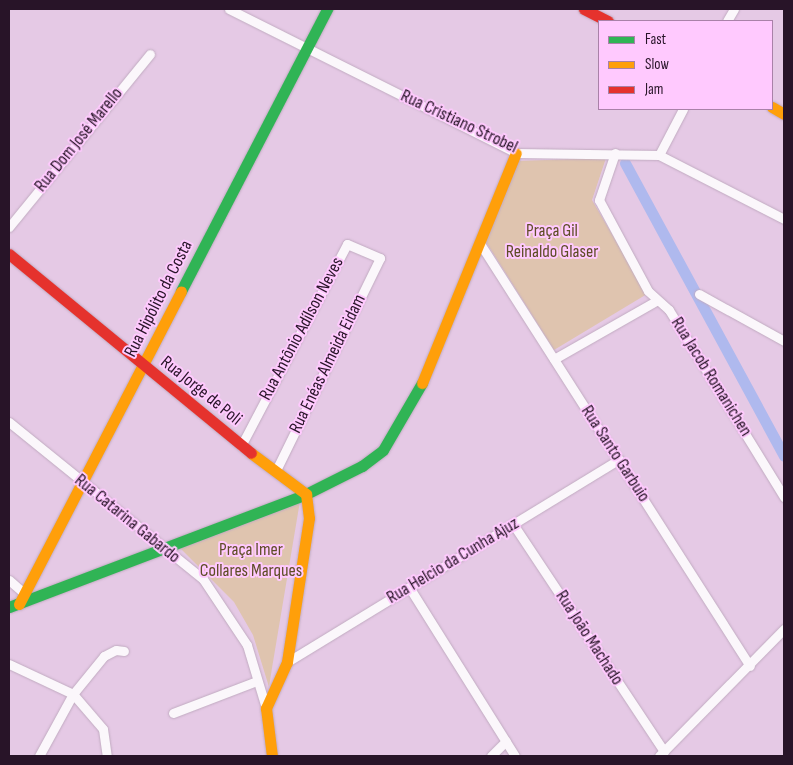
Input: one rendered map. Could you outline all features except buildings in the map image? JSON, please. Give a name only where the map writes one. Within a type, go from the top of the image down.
[{"type":"street","name":"Rua Cristiano Strobel","points":[[229,9],[516,153],[615,152],[659,156],[784,219]]},
{"type":"street","name":"Rua Hipólito da Costa","points":[[18,602],[84,485],[327,9]]},
{"type":"street","points":[[584,9],[606,20]]},
{"type":"street","points":[[728,20],[734,9]]},
{"type":"street","name":"Rua Dom José Marello","points":[[9,227],[150,54]]},
{"type":"street","points":[[773,108],[784,114]]},
{"type":"street","points":[[659,156],[682,110]]},
{"type":"street","name":"Rua Jacob Romanichen","points":[[615,152],[599,200],[656,300],[670,310],[784,497]]},
{"type":"street","points":[[9,580],[18,602],[306,494],[362,466],[383,450],[414,404],[516,153]]},
{"type":"street","name":"Rua Santo Garbuio","points":[[480,242],[750,666]]},
{"type":"street","name":"Rua Antônio Adílson Neves","points":[[241,446],[347,244],[380,258]]},
{"type":"street","name":"Rua Jorge de Poli","points":[[9,254],[241,446],[306,494]]},
{"type":"street","name":"Rua Enéas Almeida Eidam","points":[[276,470],[380,258]]},
{"type":"street","points":[[699,294],[784,341]]},
{"type":"street","points":[[554,359],[656,300]]},
{"type":"street","name":"Rua Catarina Gabardo","points":[[9,422],[84,485],[203,579],[225,607],[247,645],[266,708]]},
{"type":"street","name":"Rua Helcio da Cunha Ajuz","points":[[287,662],[619,460]]},
{"type":"street","points":[[272,756],[266,708],[287,662],[308,518],[306,494]]},
{"type":"street","name":"Rua João Machado","points":[[513,524],[662,754]]},
{"type":"street","points":[[409,587],[515,756]]},
{"type":"street","points":[[662,754],[750,666],[784,629]]},
{"type":"street","points":[[39,756],[73,694],[104,656],[116,650],[124,651]]},
{"type":"street","points":[[9,664],[73,694],[103,729],[107,756]]},
{"type":"street","points":[[173,713],[257,681]]},
{"type":"street","points":[[491,756],[506,740]]},
{"type":"green space","name":"Praça Gil Reinaldo Glaser","points":[[606,158],[592,200],[647,294],[554,350],[486,242],[517,161]]},
{"type":"green space","name":"Praça Imer Collares Marques","points":[[300,501],[269,687],[253,635],[234,602],[179,547]]},
{"type":"waterway","points":[[625,163],[784,456]]},
{"type":"traffic: fast","points":[[181,291],[327,9]]},
{"type":"traffic: fast","points":[[9,607],[306,494],[362,466],[383,450],[422,383]]},
{"type":"traffic: slow","points":[[773,108],[784,114]]},
{"type":"traffic: slow","points":[[422,383],[516,153]]},
{"type":"traffic: slow","points":[[19,604],[181,291]]},
{"type":"traffic: slow","points":[[251,453],[306,494],[309,518],[287,662],[266,708],[272,756]]},
{"type":"traffic: jam","points":[[584,9],[606,20]]},
{"type":"traffic: jam","points":[[9,254],[251,453]]}]
